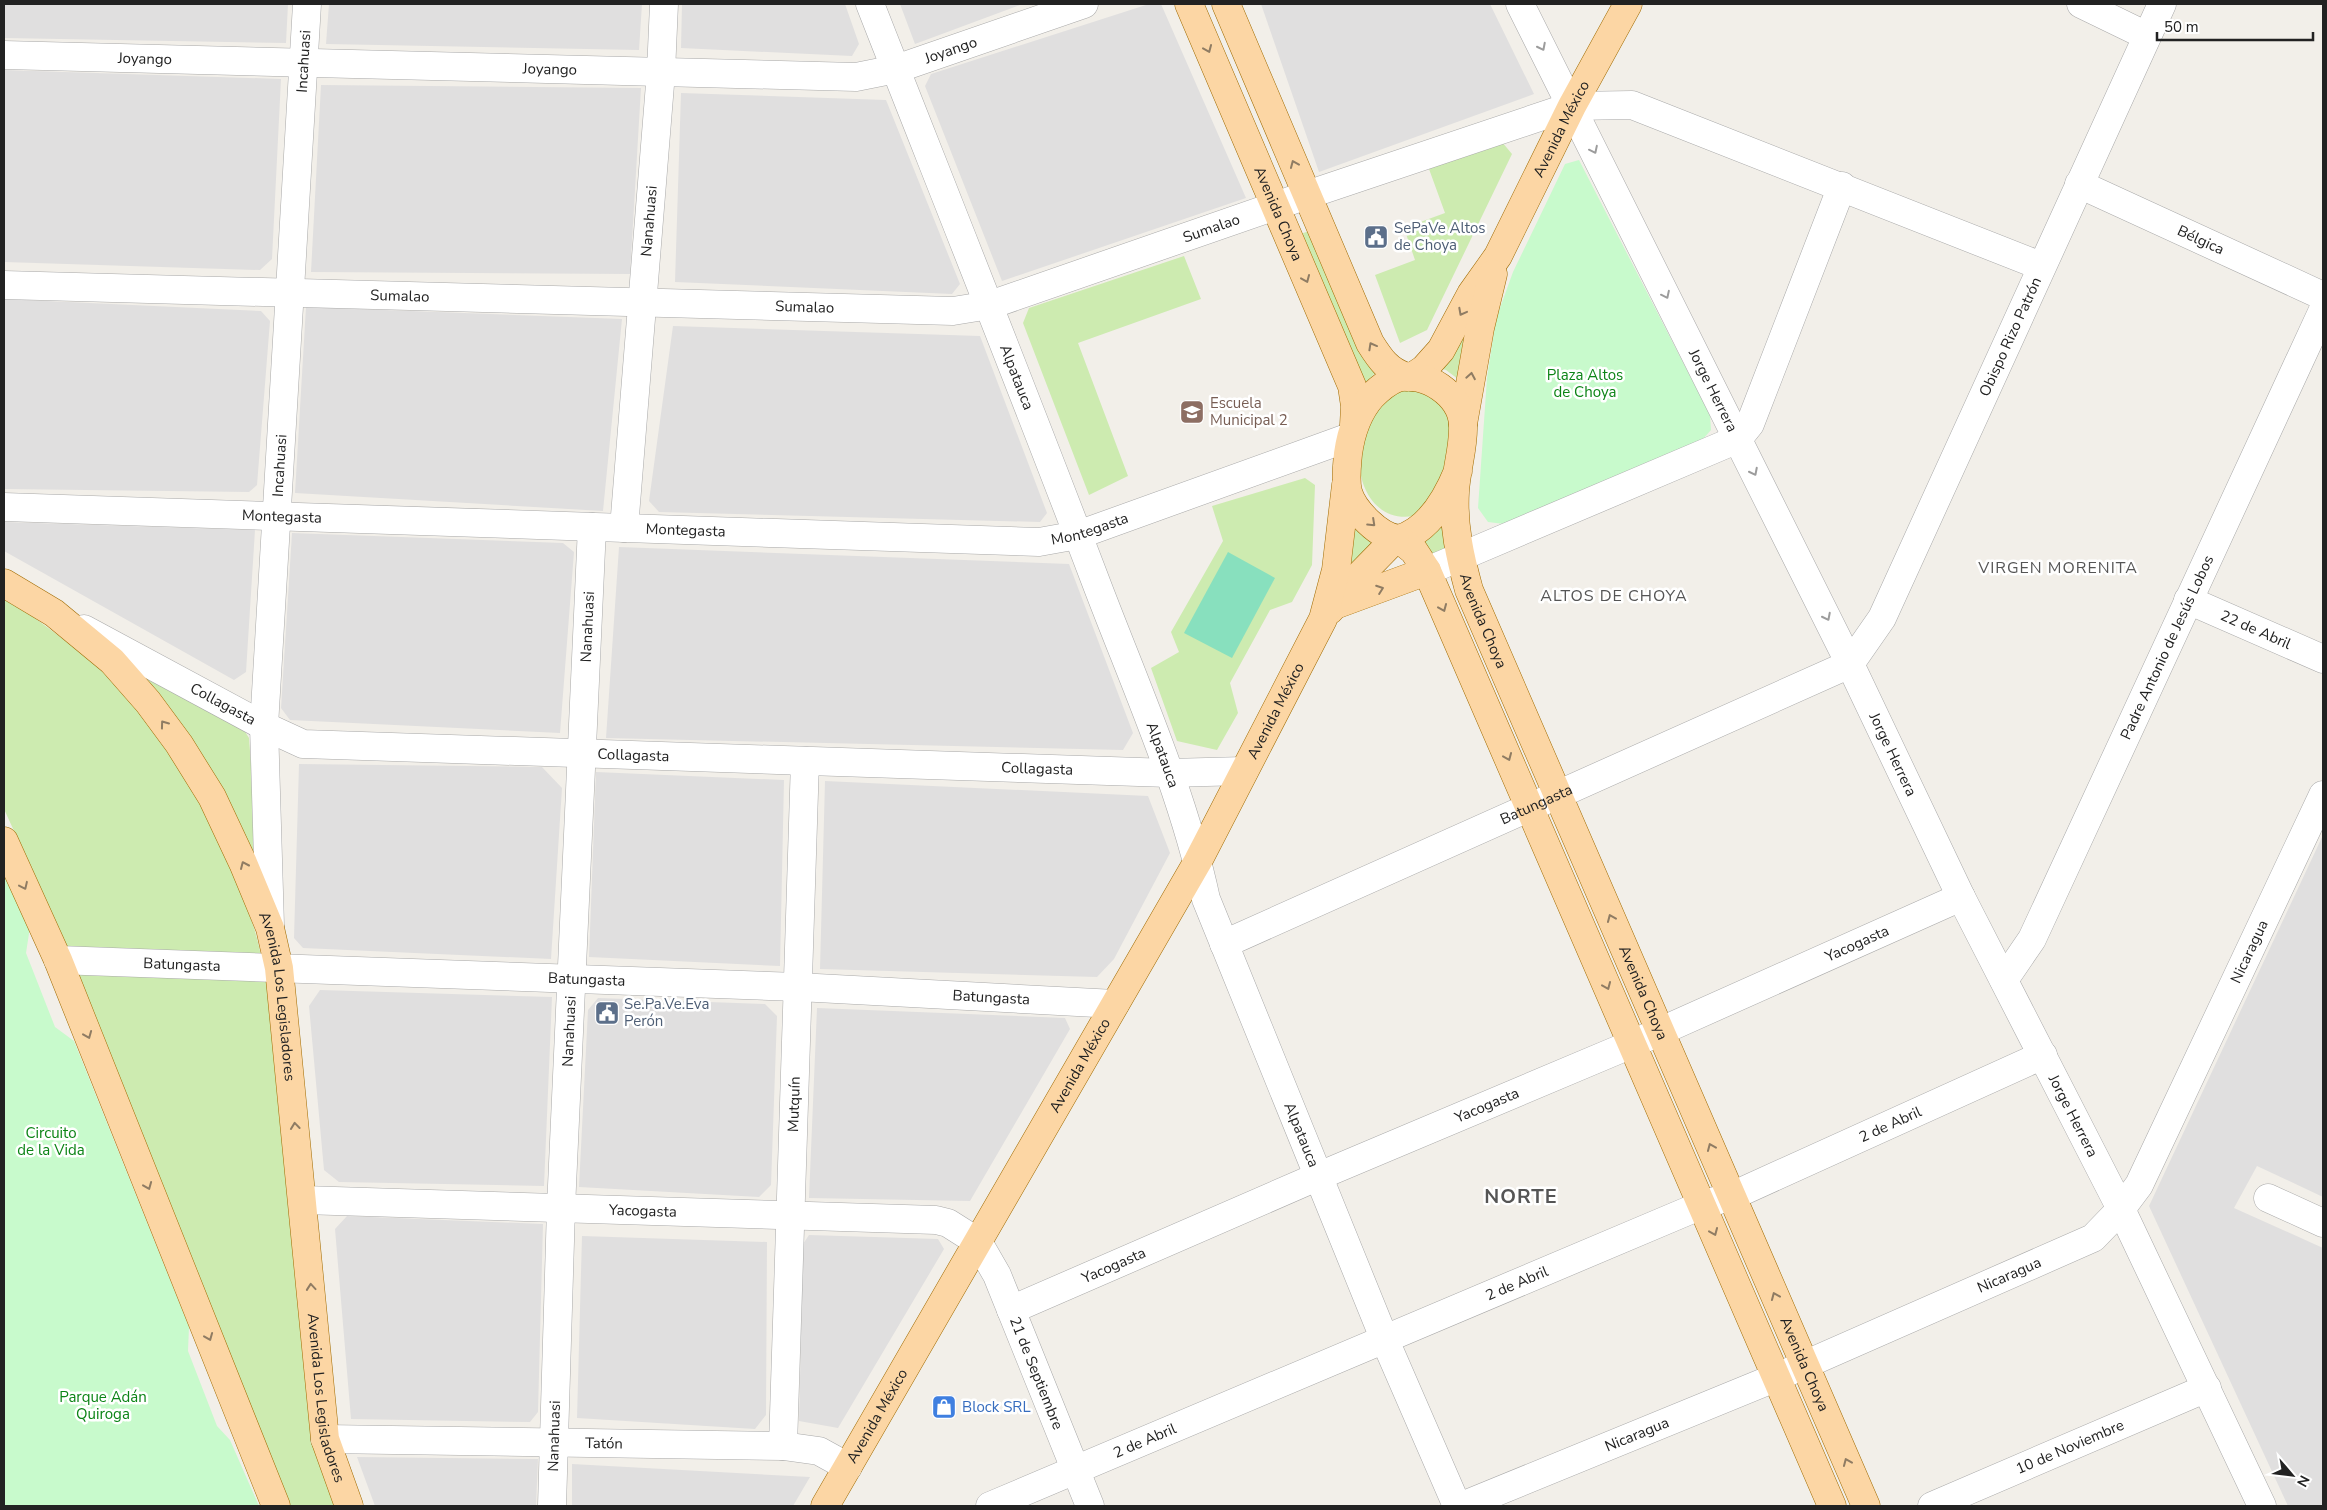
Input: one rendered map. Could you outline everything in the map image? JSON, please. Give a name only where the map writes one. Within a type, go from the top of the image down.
[{"type":"main road","name":"Avenida Choya","points":[[1189,4],[1352,386],[1355,406],[1352,431]]},
{"type":"main road","points":[[1226,4],[1370,343],[1384,364],[1392,371],[1410,377],[1426,379],[1446,392],[1458,407],[1463,424],[1458,471],[1447,496],[1434,514],[1417,530],[1397,539],[1378,529],[1359,511],[1348,495],[1346,485],[1352,431],[1364,407],[1389,382],[1410,377]]},
{"type":"main road","name":"Avenida México","points":[[1410,377],[1424,369],[1441,350],[1471,294],[1498,256],[1572,106],[1628,4]]},
{"type":"main road","name":"Avenida México","points":[[1463,424],[1480,328],[1498,256]]},
{"type":"main road","name":"Avenida Choya","points":[[1458,471],[1454,508],[1460,557],[1469,590],[1866,1506]]},
{"type":"main road","name":"Avenida México","points":[[1329,612],[1346,485]]},
{"type":"main road","name":"Avenida Choya","points":[[1397,539],[1414,551],[1427,571],[1832,1506]]},
{"type":"main road","name":"Avenida México","points":[[826,1506],[1198,861],[1329,612],[1355,580],[1397,539]]},
{"type":"main road","points":[[1329,612],[1427,571]]},
{"type":"main road","name":"Avenida Los Legisladores","points":[[4,582],[54,612],[112,661],[148,702],[179,744],[212,797],[270,928],[279,968],[325,1439],[349,1506]]},
{"type":"main road","points":[[4,841],[58,960],[276,1506]]},
{"type":"street","name":"Incahuasi","points":[[270,928],[264,726],[307,4]]},
{"type":"street","name":"Nanahuasi","points":[[624,528],[661,72],[664,4]]},
{"type":"street","name":"Alpatauca","points":[[870,4],[990,305],[1169,773],[1198,861],[1206,899],[1384,1338],[1457,1506]]},
{"type":"street","name":"Joyango","points":[[4,56],[856,77],[896,69],[1084,4]]},
{"type":"street","name":"Jorge Herrera","points":[[1520,4],[1850,664],[1961,897],[2121,1209],[2262,1506]]},
{"type":"street","points":[[2081,4],[2147,36]]},
{"type":"street","name":"Obispo Rizo Patrón","points":[[1850,664],[1882,618],[2162,4]]},
{"type":"street","name":"Sumalao","points":[[4,285],[953,311],[990,305],[1307,195],[1572,106],[1632,105],[1842,186],[2041,266]]},
{"type":"street","name":"Bélgica","points":[[2079,184],[2323,296]]},
{"type":"street","points":[[1427,571],[1738,439],[1750,424],[1842,186]]},
{"type":"street","name":"Padre Antonio de Jesús Lobos","points":[[2004,980],[2032,939],[2323,310]]},
{"type":"street","name":"Montegasta","points":[[4,508],[1039,542],[1078,536],[1352,431]]},
{"type":"street","name":"Nanahuasi","points":[[552,1506],[561,1208],[592,527]]},
{"type":"street","name":"22 de Abril","points":[[2188,600],[2323,659]]},
{"type":"street","name":"Collagasta","points":[[54,612],[264,726],[303,744],[1169,773],[1244,771]]},
{"type":"street","name":"Batungasta","points":[[1224,944],[1850,664]]},
{"type":"street","name":"Mutquín","points":[[783,1446],[805,761]]},
{"type":"street","name":"Nicaragua","points":[[1462,1506],[1777,1377],[2093,1238],[2121,1209],[2139,1185],[2323,795]]},
{"type":"street","name":"Yacogasta","points":[[1011,1310],[1319,1176],[1632,1044],[1961,897]]},
{"type":"street","name":"Batungasta","points":[[58,960],[798,987],[1115,1004]]},
{"type":"street","name":"2 de Abril","points":[[990,1506],[1702,1205],[1732,1196],[2043,1055]]},
{"type":"street","points":[[2268,1198],[2323,1222]]},
{"type":"street","name":"Yacogasta","points":[[303,1200],[936,1220],[948,1224],[978,1242]]},
{"type":"street","name":"21 de Septiembre","points":[[978,1242],[997,1275],[1090,1506]]},
{"type":"street","name":"10 de Noviembre","points":[[1932,1506],[2207,1388]]},
{"type":"street","name":"Tatón","points":[[325,1439],[783,1446],[819,1451],[848,1467]]},
{"type":"shaded area","points":[[4,4],[288,4],[286,43],[4,38]]},
{"type":"shaded area","points":[[329,4],[642,4],[639,50],[326,44]]},
{"type":"shaded area","points":[[682,4],[845,4],[859,44],[852,56],[681,48]]},
{"type":"shaded area","points":[[900,4],[1023,4],[915,44]]},
{"type":"shaded area","points":[[1149,4],[1161,4],[1246,198],[1002,281],[925,86],[931,74]]},
{"type":"shaded area","points":[[1261,4],[1490,4],[1534,94],[1319,172]]},
{"type":"shaded area","points":[[4,70],[281,79],[272,259],[260,270],[4,262]]},
{"type":"shaded area","points":[[321,85],[641,88],[630,274],[311,272]]},
{"type":"shaded area","points":[[681,93],[886,100],[960,284],[952,294],[675,282]]},
{"type":"shaded area","points":[[4,299],[261,311],[270,321],[257,485],[249,492],[4,489]]},
{"type":"shaded area","points":[[306,307],[622,319],[603,511],[295,493]]},
{"type":"shaded area","points":[[673,326],[980,336],[1047,513],[1040,522],[659,512],[649,501]]},
{"type":"shaded area","points":[[4,522],[255,530],[246,672],[234,680],[4,551]]},
{"type":"shaded area","points":[[292,533],[563,543],[574,552],[560,733],[290,720],[281,708]]},
{"type":"shaded area","points":[[619,547],[1069,564],[1133,733],[1123,750],[606,738]]},
{"type":"shaded area","points":[[299,764],[542,767],[562,788],[551,959],[303,948],[294,938]]},
{"type":"shaded area","points":[[596,772],[784,780],[780,966],[589,957]]},
{"type":"shaded area","points":[[825,781],[1148,796],[1170,853],[1114,959],[1097,977],[820,969]]},
{"type":"shaded area","points":[[2323,835],[2323,1197],[2257,1166],[2234,1208],[2323,1248],[2323,1506],[2288,1506],[2149,1206]]},
{"type":"shaded area","points":[[320,990],[552,997],[544,1186],[339,1182],[324,1170],[309,1006]]},
{"type":"shaded area","points":[[598,998],[765,1004],[777,1016],[771,1185],[759,1197],[579,1187],[588,1010]]},
{"type":"shaded area","points":[[817,1008],[1065,1018],[1070,1029],[970,1201],[809,1198]]},
{"type":"shaded area","points":[[347,1216],[543,1224],[538,1412],[530,1422],[351,1419],[335,1229]]},
{"type":"shaded area","points":[[809,1235],[938,1239],[944,1249],[838,1428],[799,1421],[803,1244]]},
{"type":"shaded area","points":[[582,1236],[767,1242],[766,1415],[755,1429],[577,1418]]},
{"type":"shaded area","points":[[357,1457],[538,1459],[536,1506],[375,1506]]},
{"type":"shaded area","points":[[572,1464],[810,1477],[793,1506],[572,1506]]},
{"type":"green space","points":[[1502,142],[1512,154],[1427,330],[1400,343],[1375,275],[1415,260],[1404,228],[1445,213],[1429,169]]},
{"type":"green space","name":"Plaza Altos de Choya","points":[[1579,160],[1710,415],[1711,430],[1703,439],[1504,524],[1488,522],[1478,508],[1487,378],[1496,319],[1513,272],[1565,164]]},
{"type":"green space","points":[[1311,230],[1375,373],[1362,387],[1301,234]]},
{"type":"green space","points":[[1184,256],[1201,299],[1078,343],[1128,476],[1089,495],[1023,323],[1029,308]]},
{"type":"green space","points":[[1481,293],[1458,379],[1446,370],[1438,368]]},
{"type":"green space","points":[[1414,387],[1440,401],[1451,423],[1446,482],[1414,516],[1400,517],[1378,507],[1370,498],[1364,487],[1361,474],[1360,448],[1364,432],[1377,409],[1398,391]]},
{"type":"green space","points":[[1305,478],[1315,485],[1312,565],[1292,602],[1270,610],[1230,683],[1238,713],[1217,750],[1177,741],[1151,668],[1179,652],[1171,632],[1223,541],[1212,506]]},
{"type":"green space","points":[[1349,513],[1378,543],[1345,579]]},
{"type":"green space","points":[[1445,518],[1448,548],[1430,555],[1414,540]]},
{"type":"green space","points":[[1228,552],[1275,578],[1232,658],[1184,633]]},
{"type":"green space","points":[[4,596],[56,634],[108,676],[138,707],[174,756],[206,812],[244,900],[256,935],[268,987],[335,1506],[287,1506],[59,930],[4,809]]},
{"type":"green space","points":[[136,669],[244,730],[249,738],[259,869]]},
{"type":"green space","name":"Parque Adán Quiroga","points":[[4,869],[30,927],[26,953],[55,1027],[74,1041],[189,1327],[188,1351],[217,1426],[230,1440],[259,1506],[4,1506]]},
{"type":"place","name":"SePaVe Altos de Choya","points":[[1376,237]]},
{"type":"place","name":"Escuela Municipal 2","points":[[1192,412]]},
{"type":"place","name":"Se.Pa.Ve.Eva Perón","points":[[607,1013]]},
{"type":"place","name":"Block SRL","points":[[944,1407]]},
{"type":"district","name":"VIRGEN MORENITA","points":[[2058,568]]},
{"type":"district","name":"ALTOS DE CHOYA","points":[[1614,596]]},
{"type":"district","name":"NORTE","points":[[1521,1196]]},
{"type":"park label","name":"Circuito de la Vida","points":[[51,1142]]}]
